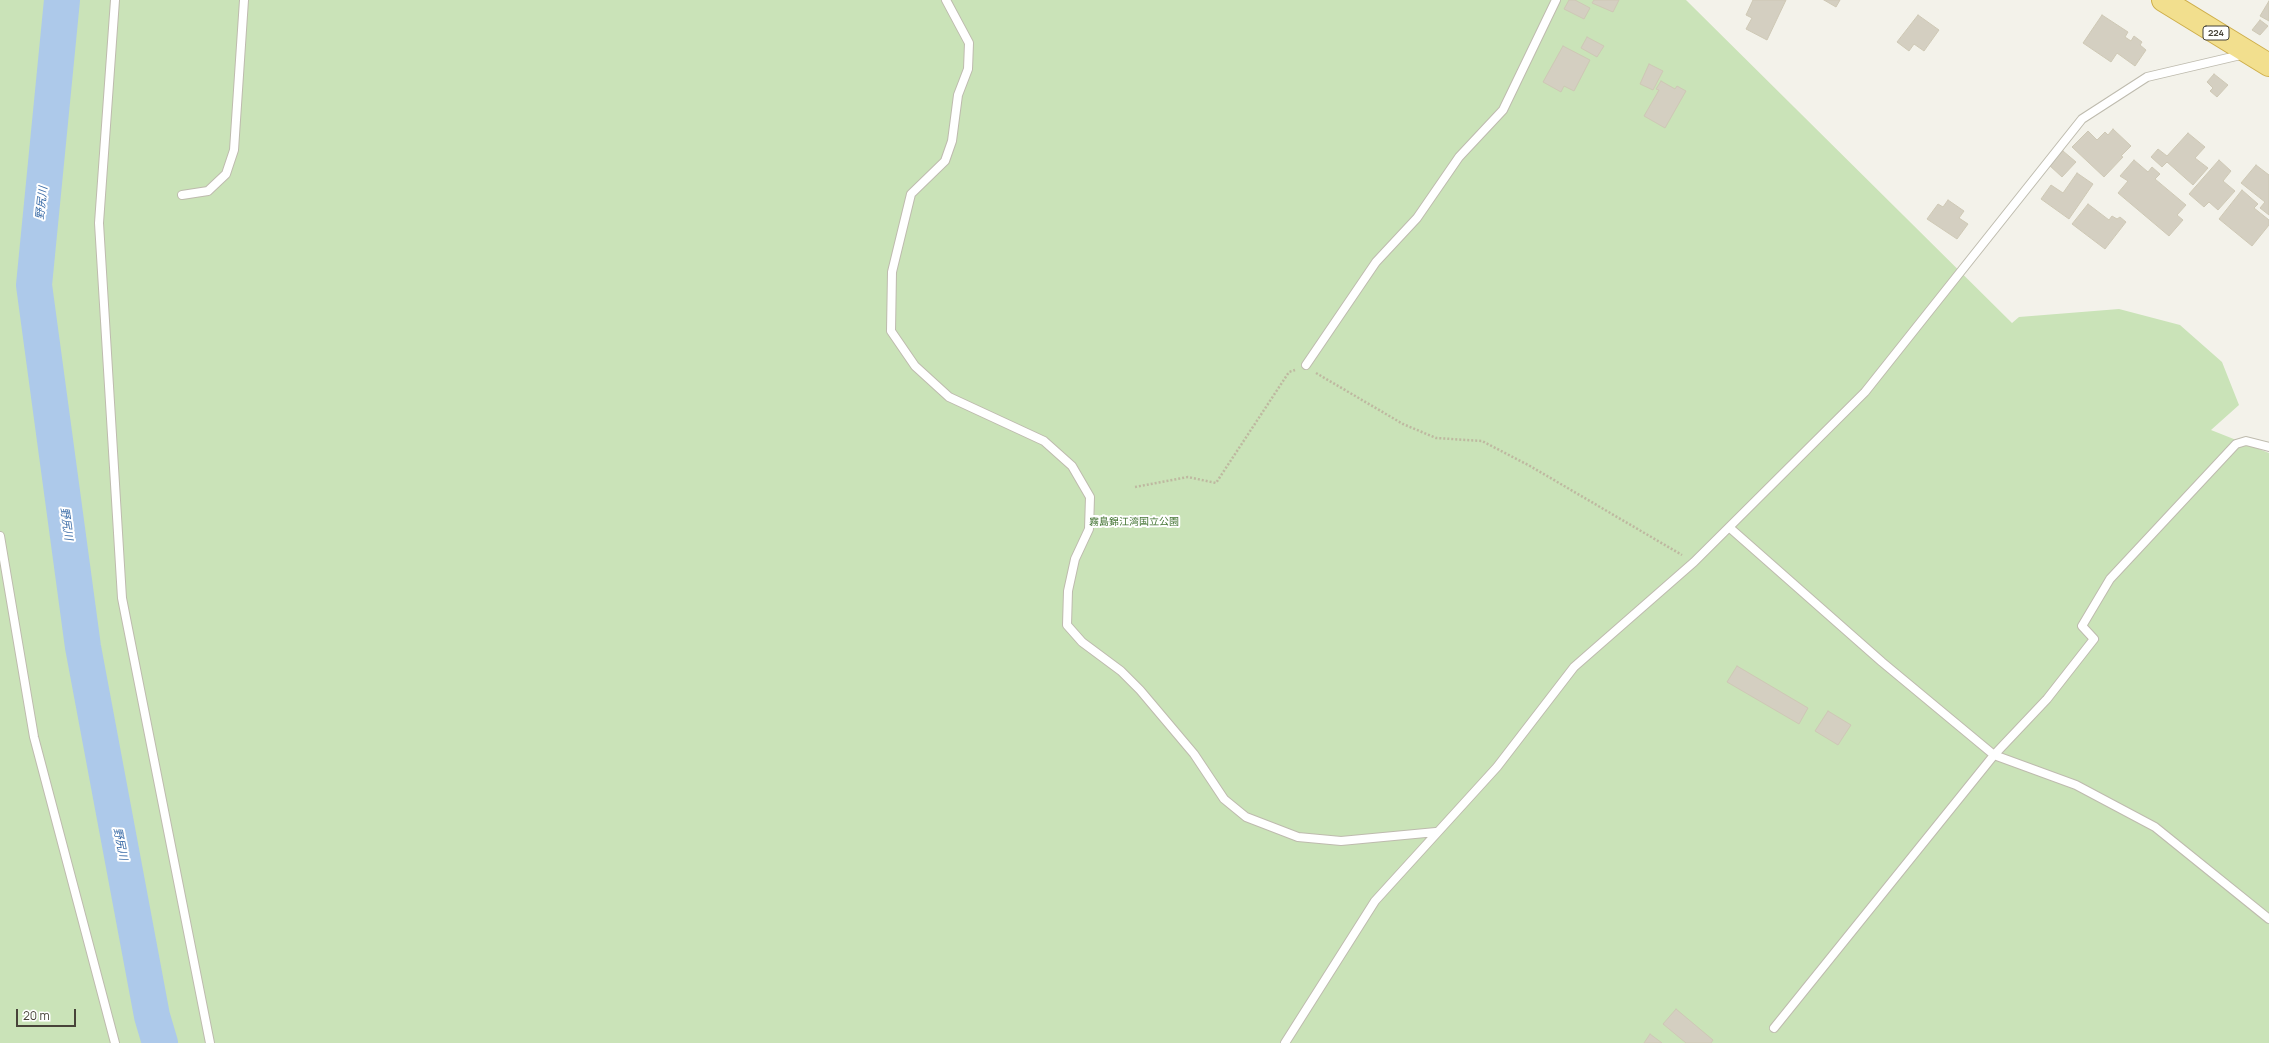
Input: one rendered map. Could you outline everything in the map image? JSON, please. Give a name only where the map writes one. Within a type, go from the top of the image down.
[{"type":"highway","name":"224","points":[[2163,0],[2269,65]]},
{"type":"lane","points":[[115,0],[99,223],[122,598],[210,1043]]},
{"type":"lane","points":[[182,195],[208,192],[226,174],[234,150],[244,0]]},
{"type":"lane","points":[[946,0],[969,43],[968,69],[958,95],[952,141],[945,161],[911,194],[892,272],[891,331],[915,366],[949,397],[1044,441],[1072,466],[1090,497],[1089,529],[1075,559],[1072,572],[1068,591],[1067,625],[1082,642],[1121,671],[1140,690],[1194,754],[1224,799],[1246,817],[1298,837],[1341,841],[1436,832]]},
{"type":"lane","points":[[1306,365],[1376,262],[1417,218],[1459,157],[1503,110],[1556,0]]},
{"type":"lane","points":[[1285,1043],[1375,901],[1436,832],[1498,767],[1574,667],[1694,562],[1730,528],[1865,392],[2082,119],[2147,77],[2250,53]]},
{"type":"lane","points":[[1774,1028],[1994,755],[2047,700],[2094,639],[2082,626],[2110,579],[2236,444],[2246,441],[2269,447]]},
{"type":"lane","points":[[1730,528],[1882,662],[1994,755],[2076,784],[2155,827],[2269,918]]},
{"type":"lane","points":[[0,536],[34,737],[116,1043]]},
{"type":"path","points":[[1136,487],[1188,477],[1216,483],[1289,372],[1306,365],[1321,377],[1404,424],[1436,438],[1482,441],[1530,466],[1694,562]]},
{"type":"green space","name":"霧島錦江湾国立公園","points":[[0,0],[1686,0],[2012,323],[2019,317],[2119,309],[2180,325],[2222,362],[2239,405],[2211,430],[2269,453],[2269,1043],[0,1043]]},
{"type":"building","points":[[1569,0],[1575,0],[1590,8],[1584,19],[1564,9]]},
{"type":"building","points":[[1594,0],[1619,0],[1613,12],[1592,3]]},
{"type":"building","points":[[1753,0],[1786,0],[1767,40],[1746,29],[1752,18],[1746,15]]},
{"type":"building","points":[[1824,0],[1840,0],[1836,7]]},
{"type":"building","points":[[2269,1],[2269,21],[2260,16]]},
{"type":"building","points":[[1918,15],[1939,30],[1924,51],[1914,44],[1909,51],[1897,42]]},
{"type":"building","points":[[2102,15],[2128,32],[2125,37],[2131,41],[2134,36],[2142,42],[2140,45],[2146,50],[2135,66],[2117,53],[2111,62],[2083,43]]},
{"type":"building","points":[[2260,20],[2268,26],[2260,35],[2252,30]]},
{"type":"building","points":[[1587,37],[1604,46],[1597,57],[1581,48]]},
{"type":"building","points":[[1563,46],[1590,60],[1574,91],[1564,86],[1561,92],[1543,82]]},
{"type":"building","points":[[1649,64],[1663,71],[1653,90],[1640,84]]},
{"type":"building","points":[[2214,74],[2228,85],[2217,97],[2210,91],[2213,88],[2207,82]]},
{"type":"building","points":[[1661,81],[1675,89],[1677,86],[1686,91],[1665,128],[1644,116],[1659,90],[1656,89]]},
{"type":"building","points":[[2113,129],[2131,146],[2104,177],[2072,147],[2088,131],[2097,140],[2105,132],[2108,135]]},
{"type":"building","points":[[2188,133],[2205,147],[2195,158],[2208,168],[2193,185],[2167,162],[2162,167],[2151,157],[2158,149],[2167,156]]},
{"type":"building","points":[[2063,151],[2076,162],[2062,177],[2049,165]]},
{"type":"building","points":[[2134,160],[2148,172],[2152,167],[2160,174],[2155,179],[2186,205],[2177,215],[2183,220],[2169,236],[2118,193],[2128,181],[2120,176]]},
{"type":"building","points":[[2219,160],[2231,171],[2223,181],[2235,191],[2218,210],[2209,202],[2204,207],[2189,194]]},
{"type":"building","points":[[2256,165],[2269,175],[2269,215],[2260,208],[2265,202],[2241,183]]},
{"type":"building","points":[[2077,173],[2093,184],[2069,219],[2041,199],[2051,185],[2063,193]]},
{"type":"building","points":[[2242,190],[2258,204],[2254,208],[2269,220],[2269,225],[2252,246],[2219,219]]},
{"type":"building","points":[[1948,200],[1964,211],[1959,218],[1968,224],[1957,239],[1927,219],[1938,204],[1943,207]]},
{"type":"building","points":[[2088,204],[2109,220],[2112,216],[2117,219],[2120,217],[2126,222],[2105,249],[2072,224]]},
{"type":"building","points":[[1737,666],[1808,708],[1799,724],[1727,682]]},
{"type":"building","points":[[1828,711],[1851,725],[1838,745],[1815,731]]},
{"type":"building","points":[[1676,1009],[1713,1040],[1711,1043],[1686,1043],[1663,1024]]},
{"type":"building","points":[[1650,1034],[1662,1043],[1644,1043]]},
{"type":"waterway","name":"野尻川","points":[[62,0],[34,285],[83,647],[152,1016],[160,1043]]}]
